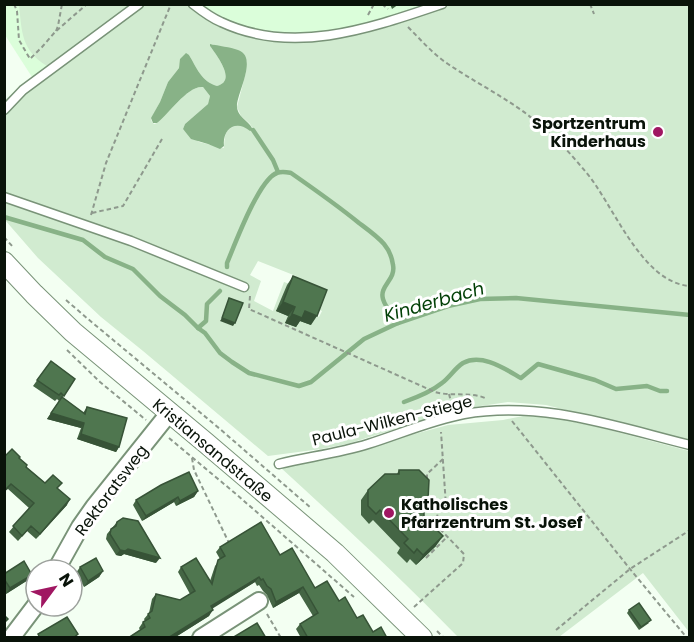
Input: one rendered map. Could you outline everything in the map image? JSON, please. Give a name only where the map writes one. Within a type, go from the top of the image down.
[{"type":"street","name":"Kristiansandstraße","points":[[11,257],[65,324],[335,553],[422,638]]},
{"type":"street","name":"Rektoratsweg","points":[[63,558],[94,507],[170,412]]},
{"type":"street","points":[[201,638],[260,601]]},
{"type":"street","points":[[11,638],[26,618]]},
{"type":"lane","points":[[4,110],[23,90],[139,4]]},
{"type":"lane","points":[[193,4],[219,22],[235,28],[270,37],[290,38],[333,35],[360,30],[442,4]]},
{"type":"lane","points":[[4,197],[131,241],[244,288]]},
{"type":"lane","name":"Paula-Wilken-Stiege","points":[[279,464],[365,445],[464,414],[504,411],[534,411],[585,418],[690,445]]},
{"type":"path","points":[[14,4],[19,40],[30,59],[55,32],[87,4]]},
{"type":"path","points":[[55,32],[62,4]]},
{"type":"path","points":[[87,226],[106,163],[171,4]]},
{"type":"path","points":[[590,4],[594,14]]},
{"type":"path","points":[[400,18],[424,44],[447,63],[533,119],[585,171],[635,247],[649,264],[666,279],[682,286],[690,286]]},
{"type":"path","points":[[92,213],[123,206],[162,139]]},
{"type":"path","points":[[4,237],[11,257]]},
{"type":"path","points":[[244,288],[250,296],[249,309],[435,392],[480,395],[504,411],[687,638]]},
{"type":"path","points":[[64,298],[264,467]]},
{"type":"path","points":[[129,406],[236,494],[354,597]]},
{"type":"path","points":[[414,607],[463,563],[464,554],[439,528],[438,513],[446,506],[438,421]]},
{"type":"path","points":[[192,458],[194,470],[229,544]]},
{"type":"path","points":[[427,483],[427,474],[443,459]]},
{"type":"path","points":[[426,492],[426,510]]},
{"type":"path","points":[[556,630],[630,569],[690,531]]},
{"type":"path","points":[[426,558],[447,537]]},
{"type":"path","points":[[260,601],[281,638]]},
{"type":"shaded area","points":[[5,5],[134,5],[32,77],[5,35]]},
{"type":"shaded area","points":[[19,5],[202,5],[222,17],[243,25],[264,30],[310,32],[355,26],[429,5],[689,5],[689,441],[546,405],[508,402],[460,409],[347,444],[268,456],[101,317],[38,258],[5,220],[4,101],[47,66],[32,54],[24,40]],"holes":[[[212,44],[247,61],[237,107],[241,116],[253,129],[251,131],[237,125],[230,129],[225,136],[224,148],[199,142],[183,129],[185,124],[208,104],[210,96],[203,87],[185,95],[157,123],[154,124],[151,119],[168,82],[189,55],[207,81],[217,86],[223,83],[224,68],[210,46]],[[258,261],[296,276],[293,285],[284,282],[273,311],[254,301],[261,281],[250,275]],[[317,309],[322,311],[319,317],[314,315],[299,320],[296,327],[286,323],[288,316],[277,311]]]},
{"type":"shaded area","points":[[202,5],[427,5],[350,27],[310,33],[287,33],[242,26]]},
{"type":"shaded area","points":[[210,44],[238,50],[247,60],[237,107],[253,130],[250,131],[240,126],[231,128],[225,135],[224,146],[220,149],[191,139],[183,129],[185,124],[208,104],[210,96],[203,87],[185,95],[157,123],[153,123],[151,118],[168,82],[179,68],[180,59],[186,53],[207,81],[217,86],[223,83],[224,68]]},
{"type":"shaded area","points":[[523,416],[550,417],[598,427],[689,451],[689,632],[643,573],[559,637],[458,637],[393,572],[280,467],[337,455],[448,425]]},
{"type":"building","points":[[293,276],[327,290],[317,316],[305,311],[302,318],[292,314],[295,307],[283,302]]},
{"type":"building","points":[[229,298],[243,303],[235,323],[222,318]]},
{"type":"building","points":[[51,361],[75,379],[64,396],[37,380]]},
{"type":"building","points":[[62,397],[85,414],[87,407],[127,418],[119,447],[81,434],[84,423],[51,413]]},
{"type":"building","points":[[12,449],[27,465],[26,467],[45,483],[53,475],[62,483],[57,488],[70,499],[40,534],[31,526],[22,536],[13,526],[34,503],[11,484],[4,490],[4,457]]},
{"type":"building","points":[[399,470],[419,470],[429,480],[428,500],[424,500],[424,517],[443,536],[423,555],[417,549],[414,553],[404,543],[408,539],[380,510],[376,514],[368,506],[368,490],[385,474],[399,474]]},
{"type":"building","points":[[189,472],[198,491],[180,501],[178,497],[146,516],[136,500]]},
{"type":"building","points":[[123,518],[138,521],[160,558],[128,549],[120,550],[110,534],[111,529]]},
{"type":"building","points":[[261,522],[280,555],[292,548],[315,588],[327,581],[339,601],[345,597],[357,618],[363,615],[373,632],[381,627],[387,638],[308,638],[300,624],[318,613],[303,587],[276,602],[271,589],[259,577],[211,606],[213,610],[168,638],[128,638],[145,627],[143,622],[150,618],[148,614],[152,611],[156,594],[180,600],[195,591],[181,567],[196,558],[212,584],[218,560],[225,556],[220,547]]},
{"type":"building","points":[[96,558],[103,571],[88,581],[84,574],[84,565]]},
{"type":"building","points":[[24,561],[24,580],[10,588],[4,579],[4,574]]},
{"type":"building","points":[[639,603],[651,620],[641,627],[629,610]]},
{"type":"building","points":[[68,618],[78,634],[73,638],[40,638],[38,634]]},
{"type":"building","points":[[257,623],[266,638],[232,638]]},
{"type":"waterway","points":[[253,130],[273,160],[278,172]]},
{"type":"waterway","points":[[227,267],[255,199],[263,187],[277,173],[291,173],[375,235],[386,246],[393,262],[393,270],[382,294],[387,308],[398,323]]},
{"type":"waterway","name":"Kinderbach","points":[[4,217],[83,240],[105,257],[133,269],[160,296],[205,333],[220,353],[232,362],[249,373],[299,386],[311,382],[364,339],[398,323],[448,306],[480,299],[516,298],[690,315]]},
{"type":"waterway","points":[[198,328],[206,321],[207,304],[220,291]]},
{"type":"waterway","points":[[404,402],[438,386],[457,367],[470,360],[493,363],[521,378],[538,364],[595,380],[616,389],[647,386],[667,391]]},
{"type":"place","name":"Sportzentrum Kinderhaus","points":[[658,132]]},
{"type":"place","name":"Katholisches Pfarrzentrum St. Josef","points":[[389,513]]}]
